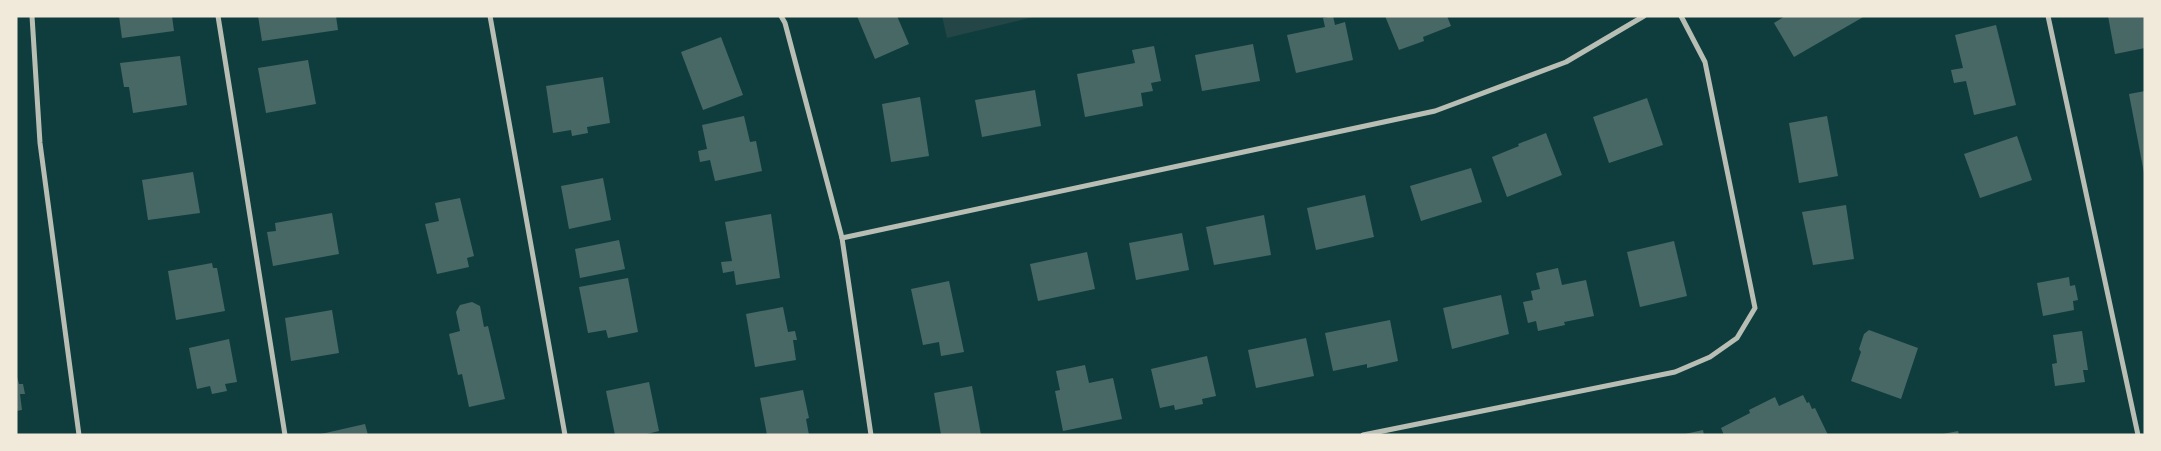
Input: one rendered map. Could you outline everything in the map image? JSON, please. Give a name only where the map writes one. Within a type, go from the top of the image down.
[{"type":"street","points":[[32,16],[40,143],[79,435]]},
{"type":"street","points":[[218,16],[286,435]]},
{"type":"street","points":[[490,16],[564,435]]},
{"type":"street","points":[[781,16],[842,238],[871,435]]},
{"type":"street","points":[[842,238],[1435,111],[1566,62],[1644,16]]},
{"type":"street","points":[[1362,435],[1675,372],[1710,357],[1738,338],[1755,308],[1705,62],[1681,16]]},
{"type":"street","points":[[2048,16],[2138,435]]},
{"type":"shaded area","points":[[942,16],[1037,16],[947,38]]},
{"type":"building","points":[[119,16],[172,16],[174,31],[122,38]]},
{"type":"building","points":[[258,16],[336,16],[338,30],[262,41]]},
{"type":"building","points":[[857,16],[897,16],[909,44],[875,59]]},
{"type":"building","points":[[1333,16],[1335,25],[1345,22],[1353,60],[1296,73],[1287,35],[1325,27],[1323,18]]},
{"type":"building","points":[[1385,16],[1447,16],[1451,26],[1423,37],[1424,41],[1399,50]]},
{"type":"building","points":[[1785,16],[1865,16],[1794,57],[1774,23]]},
{"type":"building","points":[[2108,16],[2145,16],[2145,48],[2115,54]]},
{"type":"building","points":[[1996,25],[2016,105],[1974,115],[1966,81],[1954,83],[1951,70],[1963,68],[1955,35]]},
{"type":"building","points":[[721,37],[743,95],[703,110],[681,52]]},
{"type":"building","points":[[1253,44],[1260,81],[1202,91],[1195,55]]},
{"type":"building","points":[[1154,46],[1161,81],[1151,83],[1153,91],[1141,93],[1143,106],[1085,117],[1077,74],[1135,63],[1132,50]]},
{"type":"building","points":[[180,56],[187,105],[133,113],[129,87],[124,87],[120,63]]},
{"type":"building","points":[[308,60],[316,104],[266,113],[258,68]]},
{"type":"building","points":[[603,77],[610,123],[587,127],[588,133],[572,136],[571,130],[553,133],[546,86]]},
{"type":"building","points":[[1035,90],[1041,126],[982,137],[975,100]]},
{"type":"building","points":[[2145,91],[2145,173],[2144,173],[2129,94]]},
{"type":"building","points":[[920,97],[929,156],[891,162],[882,104]]},
{"type":"building","points":[[1647,98],[1663,145],[1609,163],[1593,117]]},
{"type":"building","points":[[744,116],[750,142],[756,141],[762,171],[715,181],[710,160],[700,162],[698,151],[707,149],[702,125]]},
{"type":"building","points":[[1827,116],[1838,176],[1799,183],[1789,123]]},
{"type":"building","points":[[1546,133],[1562,175],[1507,197],[1492,157]]},
{"type":"building","points":[[2017,136],[2032,180],[1980,198],[1964,154]]},
{"type":"building","points":[[1471,168],[1482,202],[1421,221],[1410,186]]},
{"type":"building","points":[[193,172],[200,213],[148,220],[142,180]]},
{"type":"building","points":[[603,178],[611,220],[569,229],[561,186]]},
{"type":"building","points":[[1365,195],[1374,237],[1316,250],[1307,208]]},
{"type":"building","points":[[460,198],[474,256],[467,258],[469,267],[437,274],[425,224],[439,221],[435,203]]},
{"type":"building","points":[[1846,205],[1854,259],[1813,265],[1802,212]]},
{"type":"building","points":[[332,213],[339,254],[273,266],[267,232],[276,231],[275,223]]},
{"type":"building","points":[[771,214],[780,278],[736,285],[734,271],[723,273],[721,262],[732,261],[725,222]]},
{"type":"building","points":[[1264,215],[1271,255],[1214,265],[1206,227]]},
{"type":"building","points":[[1182,233],[1189,270],[1136,280],[1129,243]]},
{"type":"building","points":[[619,240],[625,269],[580,278],[575,249]]},
{"type":"building","points":[[1674,241],[1687,296],[1640,307],[1627,252]]},
{"type":"building","points":[[1087,252],[1095,289],[1038,301],[1030,264]]},
{"type":"building","points":[[212,263],[213,268],[217,268],[225,311],[176,320],[168,271]]},
{"type":"building","points":[[1558,268],[1562,285],[1586,280],[1594,316],[1564,322],[1565,325],[1538,331],[1536,321],[1528,323],[1523,302],[1533,300],[1531,291],[1540,289],[1536,273]]},
{"type":"building","points":[[2069,277],[2070,286],[2075,285],[2078,300],[2073,301],[2074,310],[2043,316],[2037,283]]},
{"type":"building","points":[[628,278],[638,332],[608,338],[606,330],[588,333],[579,287]]},
{"type":"building","points":[[949,281],[964,352],[941,356],[939,342],[923,345],[911,289]]},
{"type":"building","points":[[1501,295],[1509,334],[1452,349],[1443,308]]},
{"type":"building","points":[[472,302],[480,306],[484,327],[488,326],[505,399],[469,407],[462,374],[458,375],[449,334],[460,331],[456,312],[460,305]]},
{"type":"building","points":[[783,307],[788,332],[795,331],[797,340],[793,340],[796,360],[755,367],[746,314]]},
{"type":"building","points":[[332,310],[339,353],[291,361],[285,318]]},
{"type":"building","points":[[1390,320],[1398,361],[1367,368],[1367,364],[1333,371],[1325,333]]},
{"type":"building","points":[[1869,330],[1918,348],[1901,399],[1851,381],[1861,352],[1859,349],[1864,334]]},
{"type":"building","points":[[2082,331],[2088,370],[2083,370],[2085,382],[2055,386],[2052,364],[2057,363],[2053,335]]},
{"type":"building","points":[[1306,338],[1314,376],[1256,388],[1248,350]]},
{"type":"building","points":[[229,339],[237,382],[225,384],[227,391],[212,394],[210,386],[197,389],[189,348]]},
{"type":"building","points":[[1207,356],[1216,396],[1202,399],[1203,404],[1175,410],[1174,405],[1160,408],[1151,369]]},
{"type":"building","points":[[1085,365],[1089,383],[1113,378],[1122,419],[1063,431],[1055,391],[1060,390],[1056,371]]},
{"type":"building","points":[[16,373],[19,384],[23,384],[25,394],[20,394],[22,410],[16,411]]},
{"type":"building","points":[[649,382],[659,431],[643,435],[615,435],[606,391]]},
{"type":"building","points":[[972,386],[981,435],[941,435],[934,393]]},
{"type":"building","points":[[803,390],[809,418],[806,419],[809,435],[767,435],[760,398]]},
{"type":"building","points":[[1803,395],[1812,409],[1815,408],[1828,435],[1724,435],[1721,428],[1750,413],[1749,410],[1775,397],[1779,406]]},
{"type":"building","points":[[365,424],[368,435],[321,435],[321,434]]},
{"type":"building","points":[[1703,430],[1704,435],[1685,435],[1685,434]]},
{"type":"building","points":[[1958,431],[1959,435],[1943,435],[1943,434]]}]
